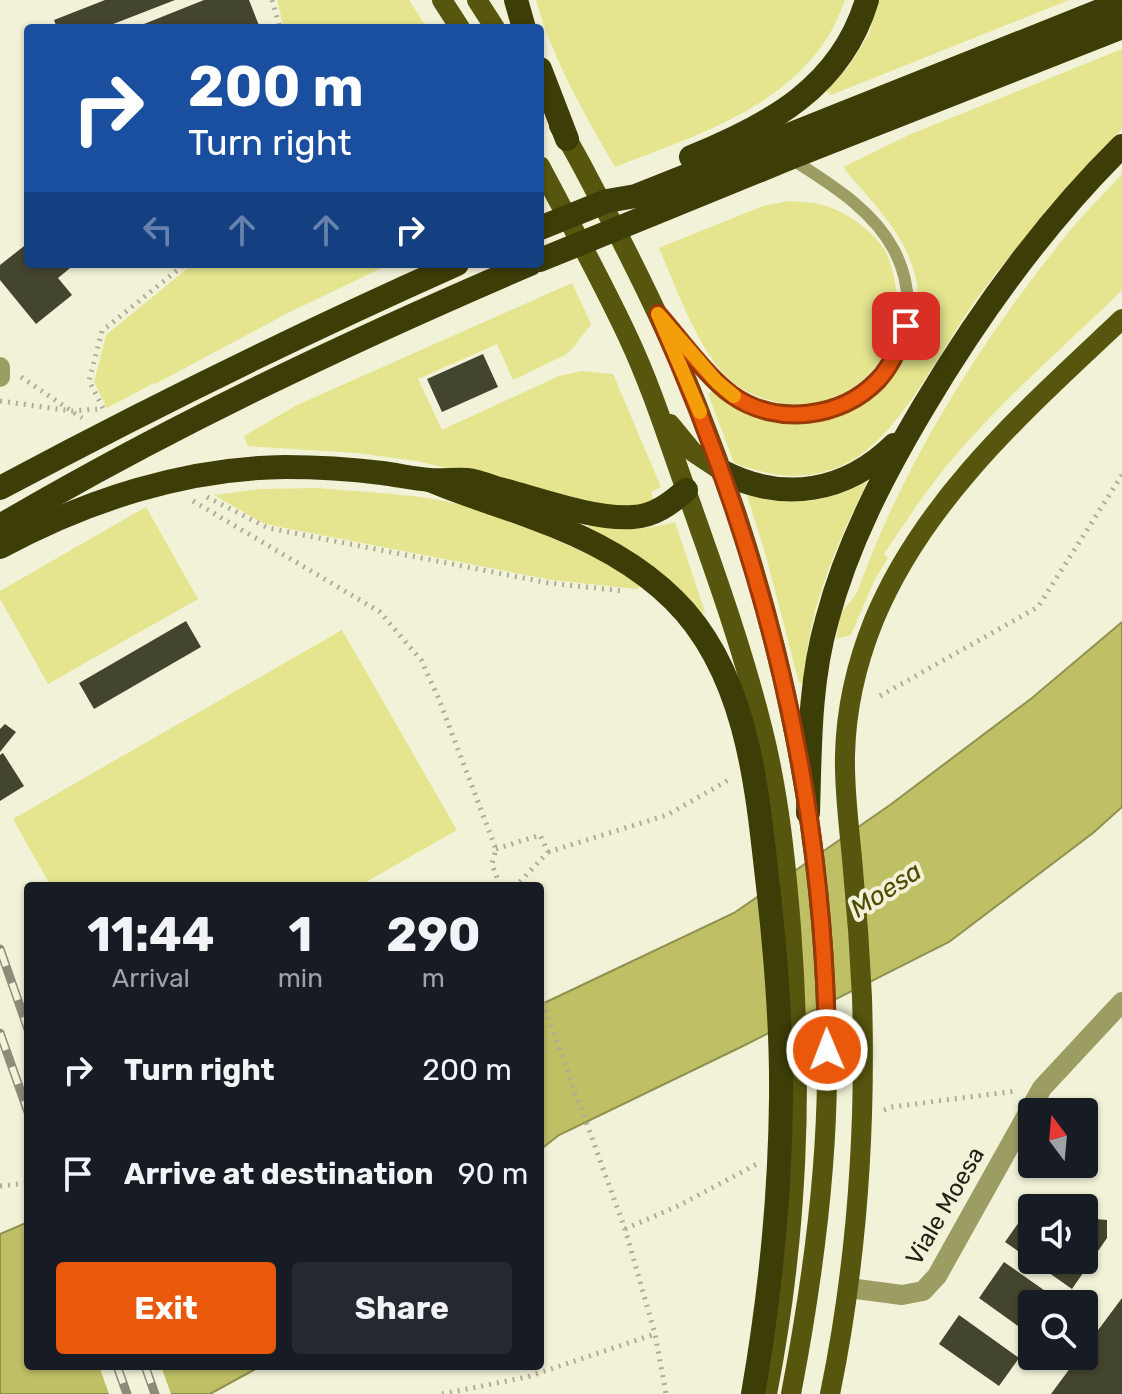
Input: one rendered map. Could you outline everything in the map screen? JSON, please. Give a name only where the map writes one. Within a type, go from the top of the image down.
[{"type":"highway","points":[[516,0],[523,24]]},
{"type":"highway","points":[[544,257],[706,151],[777,116],[796,102],[844,52],[867,0]]},
{"type":"highway","points":[[637,198],[1122,2]]},
{"type":"highway","points":[[544,226],[607,201],[637,198],[790,158],[1122,27]]},
{"type":"highway","points":[[544,79],[567,139]]},
{"type":"highway","points":[[808,813],[811,721],[823,635],[846,561],[884,476],[952,360],[1007,279],[1122,146]]},
{"type":"highway","points":[[0,488],[163,402],[346,313],[448,268]]},
{"type":"highway","points":[[0,526],[176,428],[292,371],[520,268]]},
{"type":"highway","points":[[713,466],[759,486],[782,490],[811,489],[860,471],[880,458],[915,422]]},
{"type":"highway","points":[[0,547],[100,502],[156,486],[199,482],[252,469],[318,468],[432,481],[467,480],[613,517],[634,517],[658,511],[686,490]]},
{"type":"highway","points":[[432,481],[568,532],[635,568],[673,598],[699,628],[720,665],[735,703],[753,776],[771,905],[788,1176],[753,1394]]},
{"type":"main road","points":[[442,0],[457,24]]},
{"type":"main road","points":[[477,0],[492,24]]},
{"type":"main road","points":[[544,104],[567,139],[639,273],[706,428],[713,466],[754,568],[795,730],[820,916],[827,1079],[810,1292],[791,1394]]},
{"type":"main road","points":[[544,174],[629,339],[660,411],[742,654],[772,770],[789,898],[798,1040],[782,1307],[767,1394]]},
{"type":"main road","points":[[830,1394],[849,1288],[861,1143],[863,1069],[858,917],[845,754],[849,709],[865,643],[907,556],[941,506],[989,447],[1122,319]]},
{"type":"main road","points":[[660,411],[684,443],[713,466]]},
{"type":"main road","points":[[686,490],[713,466]]},
{"type":"street","name":"Viale Moesa","points":[[849,1288],[902,1295],[923,1291],[937,1276],[1042,1088],[1122,1002]]},
{"type":"lane","points":[[658,314],[717,382],[751,406],[773,413],[817,413],[840,406],[860,396],[878,380],[900,346],[906,326],[908,297],[902,268],[884,234],[869,217],[844,194],[790,158]]},
{"type":"path","points":[[272,0],[279,24]]},
{"type":"path","points":[[0,401],[72,411],[103,408],[89,381],[102,331],[180,268]]},
{"type":"path","points":[[6,373],[72,411]]},
{"type":"path","points":[[880,696],[1038,607],[1122,475]]},
{"type":"path","points":[[199,482],[210,500],[268,528],[549,583],[637,593]]},
{"type":"path","points":[[203,509],[380,612],[421,660],[496,849],[492,864],[499,882]]},
{"type":"path","points":[[520,882],[548,852],[667,815],[736,776]]},
{"type":"path","points":[[496,849],[540,835],[548,852]]},
{"type":"path","points":[[544,1006],[625,1229],[655,1334],[666,1394]]},
{"type":"path","points":[[0,1186],[24,1183]]},
{"type":"path","points":[[442,1394],[527,1377],[655,1334]]},
{"type":"green space","points":[[277,0],[409,0],[424,24],[283,24]]},
{"type":"green space","points":[[536,0],[845,0],[823,44],[804,68],[781,88],[729,120],[615,167],[560,65]]},
{"type":"green space","points":[[878,0],[1069,0],[831,95],[826,91],[849,66],[869,34]]},
{"type":"green space","points":[[1122,49],[1122,129],[1083,170],[992,278],[891,426],[857,457],[812,475],[781,475],[734,463],[708,394],[712,391],[741,410],[773,422],[796,424],[825,421],[852,411],[875,395],[894,375],[908,351],[917,325],[918,297],[913,268],[892,227],[843,167],[911,134]]},
{"type":"green space","points":[[1122,174],[1122,290],[1008,399],[944,469],[884,554],[888,558],[874,581],[851,635],[836,639],[841,615],[858,590],[899,493],[950,400],[1008,311],[1078,221]]},
{"type":"green space","points":[[789,201],[814,203],[834,209],[871,233],[887,255],[896,294],[894,328],[882,358],[872,371],[845,392],[802,405],[762,398],[747,392],[727,377],[697,333],[659,248],[763,206]]},
{"type":"green space","points":[[188,268],[382,268],[288,313],[107,408],[94,382],[106,335]]},
{"type":"green space","points":[[572,283],[591,324],[565,355],[513,380],[497,344],[418,379],[442,430],[559,376],[582,371],[613,374],[661,487],[651,492],[654,500],[634,507],[608,506],[417,461],[357,453],[248,446],[244,436],[297,405]]},
{"type":"green space","points":[[868,481],[824,582],[808,645],[805,683],[799,683],[747,495],[780,501],[809,501]]},
{"type":"green space","points":[[318,488],[421,497],[482,510],[608,564],[642,585],[637,589],[552,580],[280,527],[263,523],[214,495],[262,489]]},
{"type":"green space","points":[[146,507],[198,599],[48,684],[0,599],[0,591]]},
{"type":"green space","points":[[675,522],[705,612],[702,614],[587,528],[590,523],[633,529]]},
{"type":"green space","points":[[342,630],[457,830],[366,882],[49,882],[13,819]]},
{"type":"water","name":"Moesa","points":[[1122,622],[1122,807],[1093,833],[949,942],[559,1135],[544,1147],[544,1003],[734,913],[890,805],[1032,698]]},
{"type":"water","points":[[24,1224],[24,1370],[254,1370],[210,1394],[0,1394],[0,1234]]},
{"type":"pier","points":[[100,1370],[162,1370],[171,1394],[109,1394]]},
{"type":"building","points":[[105,0],[175,0],[113,24],[56,24],[54,20]]},
{"type":"building","points":[[204,0],[249,0],[258,24],[144,24]]},
{"type":"building","points":[[24,246],[24,268],[70,268],[58,278],[72,295],[36,324],[0,280],[0,265]]},
{"type":"building","points":[[483,354],[498,387],[442,412],[427,379]]},
{"type":"building","points":[[186,621],[201,647],[94,709],[79,683]]},
{"type":"building","points":[[5,724],[16,732],[0,752],[0,729]]},
{"type":"building","points":[[3,753],[24,786],[0,801],[0,755]]},
{"type":"building","points":[[1098,1219],[1107,1220],[1107,1238],[1098,1251]]},
{"type":"building","points":[[1018,1224],[1018,1251],[1005,1242]]},
{"type":"building","points":[[1004,1262],[1044,1290],[1018,1290],[1018,1326],[979,1298]]},
{"type":"building","points":[[1051,1274],[1082,1274],[1072,1289]]},
{"type":"building","points":[[1122,1298],[1122,1394],[1051,1394],[1069,1370],[1098,1370],[1098,1330]]},
{"type":"building","points":[[959,1315],[1018,1359],[999,1386],[939,1344]]},
{"type":"railway","points":[[0,949],[24,1018]]},
{"type":"railway","points":[[0,1033],[24,1101]]},
{"type":"railway","points":[[118,1370],[127,1394]]},
{"type":"railway","points":[[146,1370],[155,1394]]},
{"type":"slow traffic","points":[[700,412],[658,314],[717,382],[734,396]]},
{"type":"route","points":[[827,1050],[824,958],[808,813],[800,757],[777,651],[723,472],[658,314],[717,382],[733,395],[751,406],[794,415],[817,413],[860,396],[891,363],[906,326]]}]
